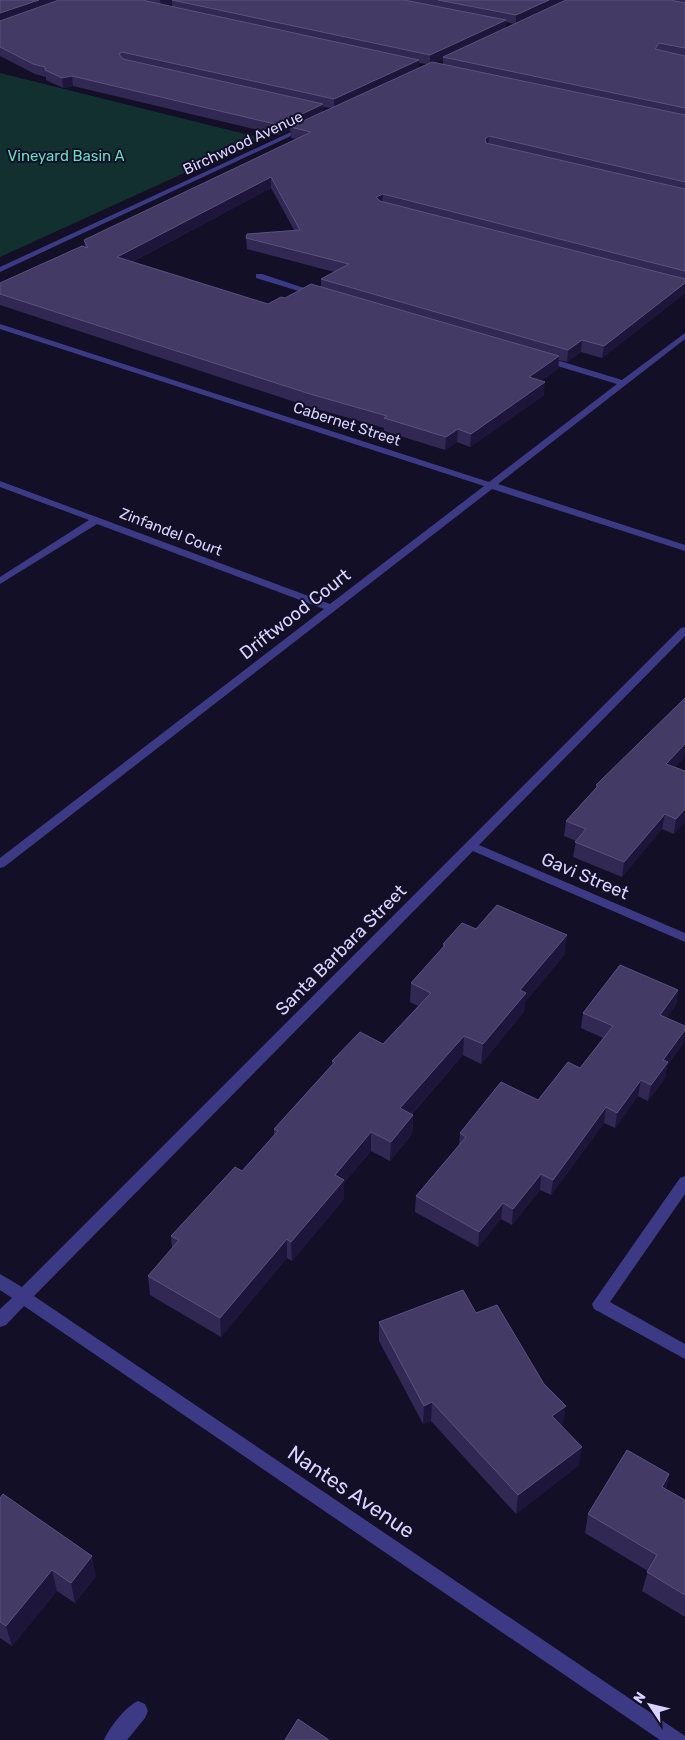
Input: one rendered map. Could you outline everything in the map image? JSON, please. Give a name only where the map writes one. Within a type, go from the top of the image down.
[{"type":"street","name":"Birchwood Avenue","points":[[0,270],[316,122]]},
{"type":"street","points":[[259,276],[326,296]]},
{"type":"street","name":"Cabernet Street","points":[[0,326],[685,548]]},
{"type":"street","name":"Driftwood Court","points":[[0,864],[685,335]]},
{"type":"street","points":[[537,357],[623,383]]},
{"type":"street","name":"Zinfandel Court","points":[[0,484],[331,608]]},
{"type":"street","points":[[0,581],[96,520]]},
{"type":"street","name":"Santa Barbara Street","points":[[0,1320],[685,630]]},
{"type":"street","name":"Gavi Street","points":[[472,846],[685,938]]},
{"type":"street","points":[[685,1182],[600,1304],[685,1352]]},
{"type":"street","name":"Nantes Avenue","points":[[0,1281],[677,1740]]},
{"type":"street","points":[[114,1740],[138,1711]]},
{"type":"green space","name":"Vineyard Basin A","points":[[0,73],[261,138],[0,257]]},
{"type":"building","points":[[0,0],[39,0],[0,13]]},
{"type":"building","points":[[59,0],[142,0],[419,60],[334,99],[122,52],[119,54],[123,59],[323,104],[279,125],[72,76],[62,78],[45,70],[45,67],[33,64],[0,47],[0,21]]},
{"type":"building","points":[[172,0],[404,0],[506,20],[430,55]]},
{"type":"building","points":[[438,0],[549,0],[516,15]]},
{"type":"building","points":[[566,0],[670,0],[685,3],[685,48],[659,43],[655,49],[685,56],[685,108],[443,57]]},
{"type":"building","points":[[432,62],[685,115],[685,182],[489,136],[485,139],[486,143],[685,189],[685,271],[383,194],[376,197],[380,201],[685,279],[685,283],[604,346],[582,340],[568,350],[321,279],[349,264],[246,238],[247,234],[300,230],[271,177],[117,257],[268,304],[281,297],[285,298],[311,284],[559,356],[529,377],[545,382],[471,434],[458,429],[446,437],[384,418],[387,416],[310,394],[0,294],[0,283],[82,246],[88,248],[84,240],[311,132],[290,127]]},
{"type":"building","points":[[685,698],[685,744],[666,764],[685,771],[685,809],[676,819],[665,814],[624,862],[575,842],[586,829],[566,821],[598,786],[596,785]]},
{"type":"building","points":[[497,905],[567,935],[520,990],[526,993],[483,1044],[464,1036],[400,1108],[413,1115],[391,1142],[371,1132],[335,1175],[344,1180],[291,1242],[287,1239],[220,1318],[148,1276],[179,1240],[171,1236],[235,1167],[242,1171],[278,1131],[274,1129],[335,1062],[332,1061],[360,1032],[383,1044],[431,993],[411,983],[462,923],[476,929]]},
{"type":"building","points":[[620,965],[678,990],[660,1015],[685,1026],[685,1030],[663,1060],[668,1062],[651,1085],[641,1080],[617,1113],[606,1107],[553,1180],[541,1174],[513,1209],[503,1203],[479,1232],[416,1196],[466,1137],[460,1133],[501,1082],[538,1100],[568,1062],[580,1068],[613,1026],[583,1013]]},
{"type":"building","points":[[463,1290],[476,1313],[497,1305],[544,1384],[566,1406],[552,1416],[582,1447],[518,1495],[432,1402],[424,1406],[379,1322]]},
{"type":"building","points":[[627,1450],[669,1474],[662,1487],[685,1500],[685,1595],[647,1572],[657,1555],[588,1514]]},
{"type":"building","points":[[3,1494],[92,1556],[71,1583],[52,1570],[6,1626],[0,1622],[0,1498]]},
{"type":"building","points":[[298,1719],[329,1740],[285,1740]]}]
